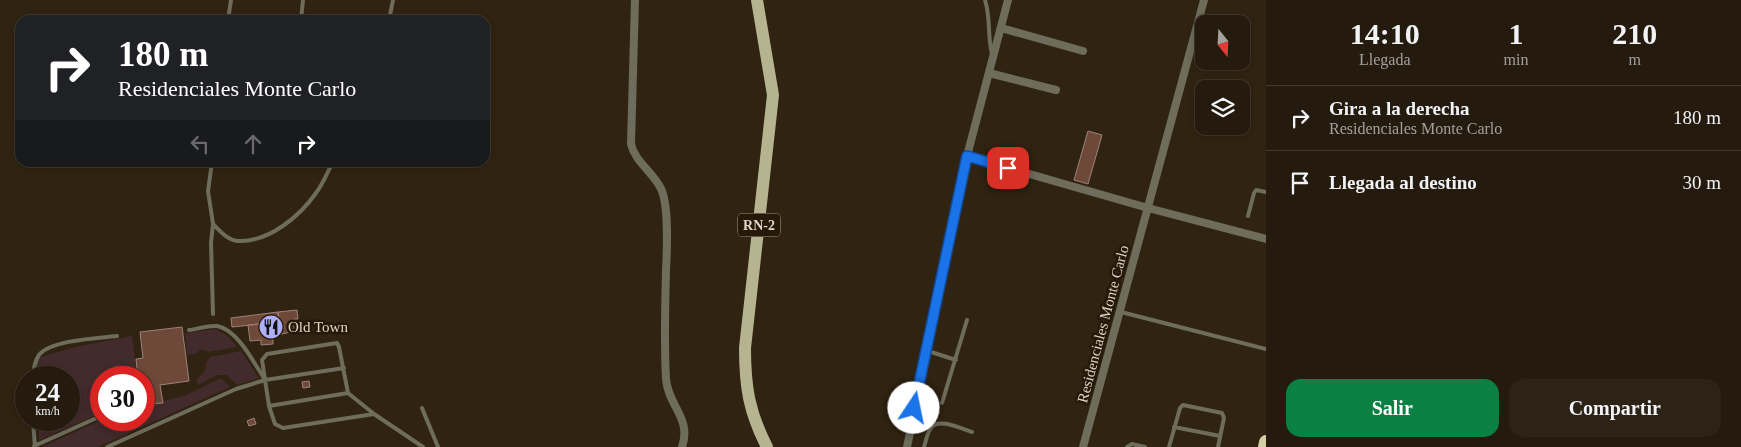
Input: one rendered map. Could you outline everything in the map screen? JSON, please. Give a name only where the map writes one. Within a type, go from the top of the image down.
[{"type":"highway","points":[[1264,447],[1266,442]]},
{"type":"main road","name":"RN-2","points":[[757,0],[773,95],[745,348],[745,365],[749,404],[767,447]]},
{"type":"street","points":[[635,0],[630,144],[633,155],[653,177],[662,192],[667,237],[666,382],[687,435],[682,447]]},
{"type":"street","points":[[907,447],[925,351],[967,156],[1008,0]]},
{"type":"street","name":"Residenciales Monte Carlo","points":[[1083,447],[1204,0]]},
{"type":"street","points":[[1001,28],[1083,51]]},
{"type":"street","points":[[989,73],[1056,90]]},
{"type":"street","points":[[967,156],[1148,208],[1266,239]]},
{"type":"lane","points":[[228,15],[230,0]]},
{"type":"lane","points":[[302,15],[303,0]]},
{"type":"lane","points":[[390,15],[393,0]]},
{"type":"lane","points":[[985,0],[989,19],[987,36],[993,57]]},
{"type":"lane","points":[[211,167],[208,191],[213,224],[211,243],[213,314]]},
{"type":"lane","points":[[213,224],[225,236],[238,241],[260,237],[287,224],[316,194],[330,167]]},
{"type":"lane","points":[[1248,216],[1256,190],[1266,192]]},
{"type":"lane","points":[[1120,312],[1266,349]]},
{"type":"lane","points":[[942,403],[967,320]]},
{"type":"lane","points":[[189,330],[216,326],[223,329],[244,348],[265,380]]},
{"type":"lane","points":[[34,366],[40,354],[48,348],[78,341],[117,336]]},
{"type":"lane","points":[[374,414],[283,428],[275,424],[269,406],[262,360],[267,354],[332,342],[340,347],[348,393],[374,414],[423,447]]},
{"type":"lane","points":[[925,351],[956,360]]},
{"type":"lane","points":[[107,447],[211,399],[265,380],[344,368]]},
{"type":"lane","points":[[269,406],[348,393]]},
{"type":"lane","points":[[1169,447],[1180,408],[1183,405],[1222,413],[1224,418],[1218,447]]},
{"type":"lane","points":[[422,408],[438,447]]},
{"type":"lane","points":[[33,431],[34,446],[90,421]]},
{"type":"lane","points":[[924,447],[930,428],[935,424],[942,423],[972,432]]},
{"type":"lane","points":[[1174,427],[1220,436]]},
{"type":"lane","points":[[1127,447],[1132,444],[1145,447]]},
{"type":"shaded area","points":[[216,329],[229,337],[237,347],[208,352],[201,349],[196,354],[187,355],[185,333]]},
{"type":"shaded area","points":[[132,336],[136,366],[90,366],[90,418],[80,422],[80,366],[37,366],[37,362],[41,357],[75,347]]},
{"type":"shaded area","points":[[241,351],[259,378],[237,385],[227,375],[217,375],[198,385],[197,379],[205,371],[206,363],[210,357]]},
{"type":"shaded area","points":[[221,378],[230,387],[155,421],[155,404],[184,396]]},
{"type":"shaded area","points":[[90,425],[90,431],[133,431],[98,447],[42,447]]},
{"type":"shaded area","points":[[39,431],[60,431],[39,440]]},
{"type":"building","points":[[1088,131],[1102,135],[1088,184],[1074,180]]},
{"type":"building","name":"Old Town","points":[[297,310],[298,319],[294,319],[295,331],[273,336],[273,344],[261,345],[261,340],[250,341],[248,325],[279,322],[278,312]]},
{"type":"building","points":[[278,312],[279,322],[232,327],[231,318]]},
{"type":"building","points":[[182,327],[189,381],[160,385],[163,403],[155,404],[155,366],[137,366],[136,359],[143,358],[140,332]]},
{"type":"building","points":[[309,381],[310,387],[303,388],[302,382]]},
{"type":"building","points":[[254,418],[256,424],[249,426],[247,421]]},
{"type":"place","name":"Old Town","points":[[271,327]]},
{"type":"route","points":[[914,408],[967,156],[1008,168]]}]
